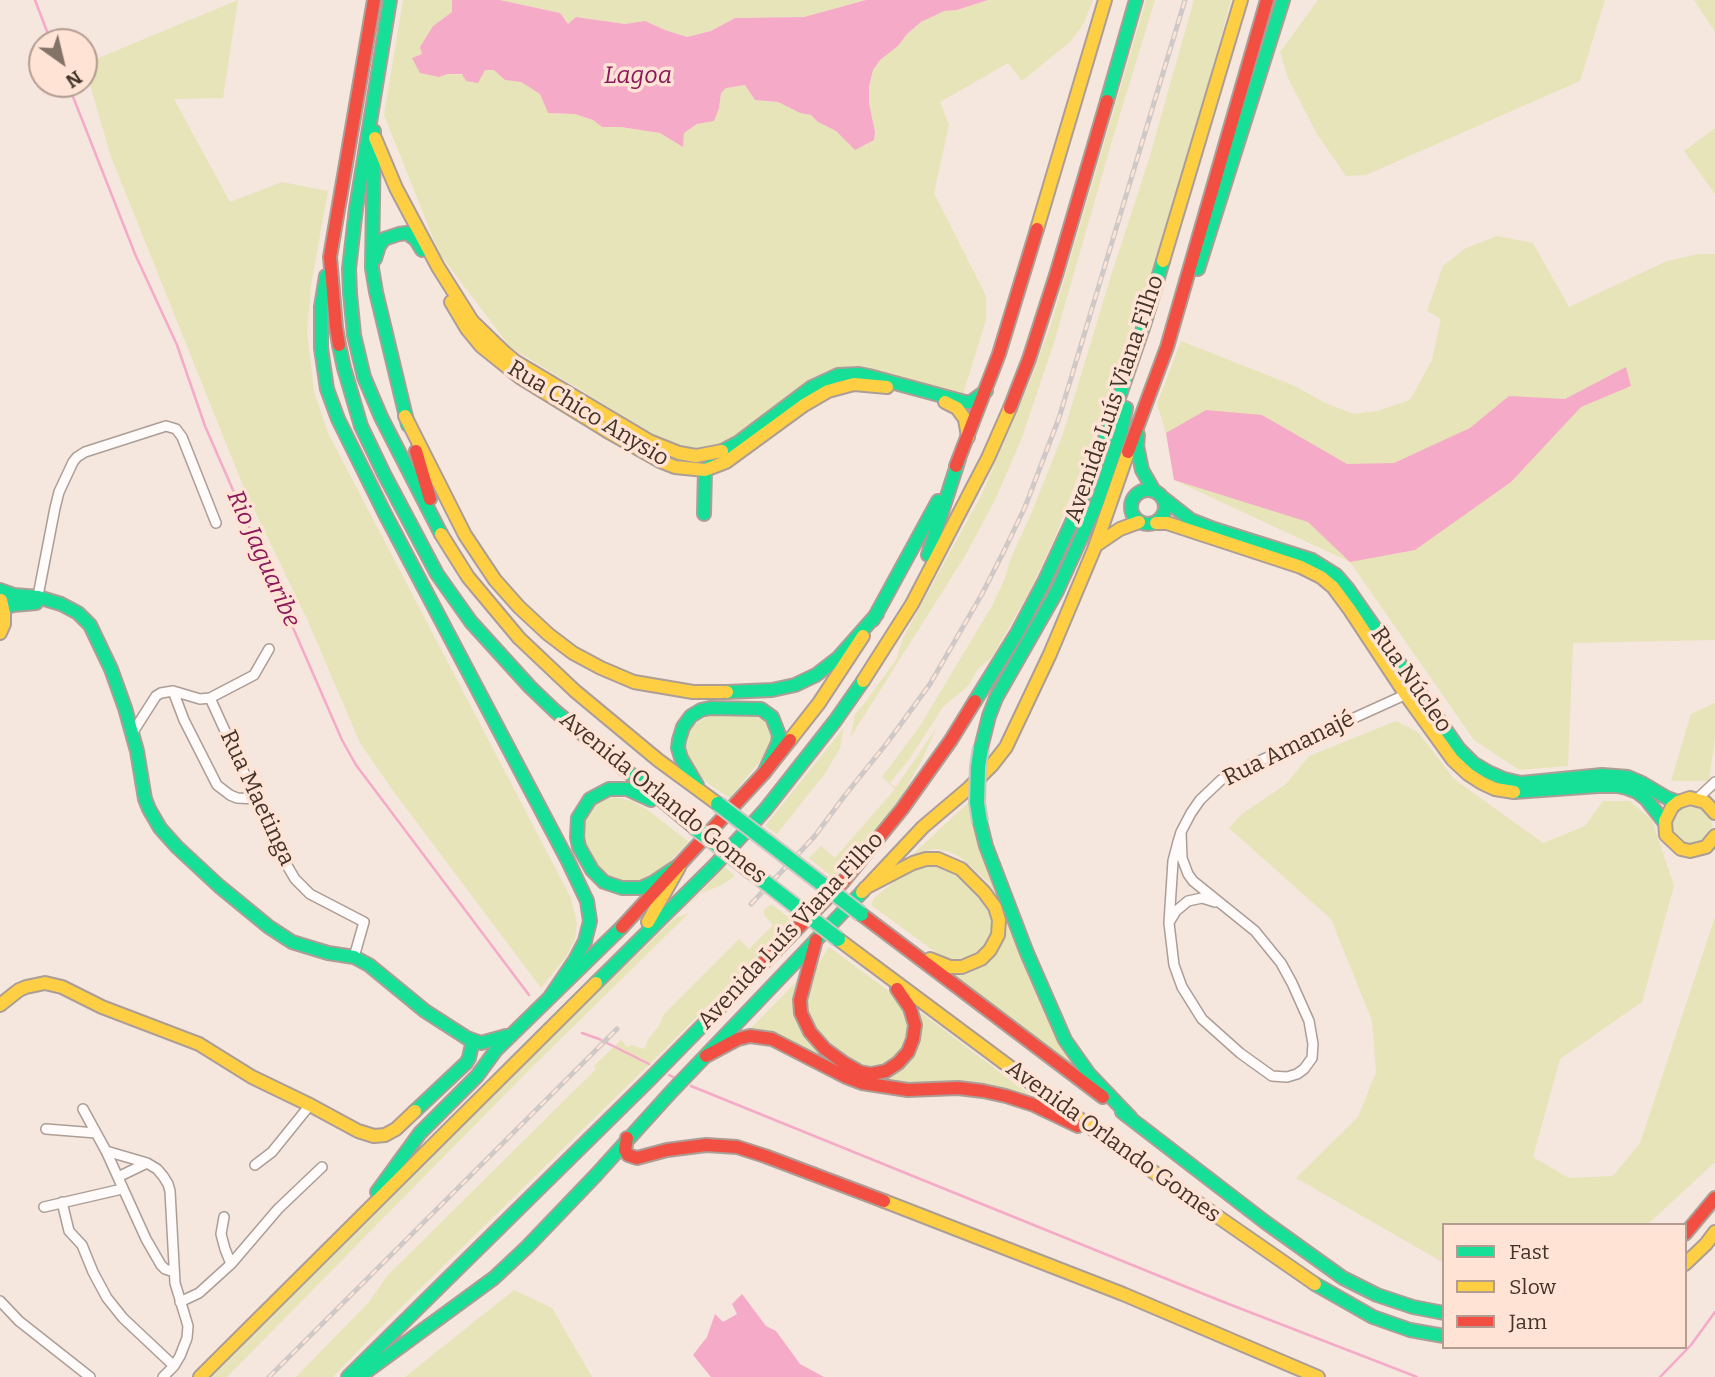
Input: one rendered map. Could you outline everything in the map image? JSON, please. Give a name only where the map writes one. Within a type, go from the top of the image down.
[{"type":"main road","name":"Avenida Orlando Gomes","points":[[374,0],[330,257],[336,327],[344,368],[361,426],[437,574],[471,622],[530,687],[611,759],[688,822],[838,939],[1113,1144],[1304,1278],[1373,1317],[1410,1330],[1442,1336]]},
{"type":"main road","name":"Avenida Orlando Gomes","points":[[390,0],[371,109],[349,269],[354,335],[364,377],[381,417],[441,534],[491,606],[519,638],[607,719],[1265,1222],[1343,1278],[1377,1295],[1413,1307],[1442,1313]]},
{"type":"main road","points":[[357,1222],[420,1133],[477,1076],[518,1027],[634,915],[764,773],[819,703],[877,614],[959,459],[986,390],[1105,0]]},
{"type":"main road","points":[[200,1377],[715,865],[796,772],[878,659],[912,604],[1007,416],[1056,275],[1136,0]]},
{"type":"main road","name":"Avenida Luís Viana Filho","points":[[348,1377],[676,1053],[842,883],[902,809],[951,740],[1017,633],[1089,485],[1144,325],[1241,0]]},
{"type":"main road","name":"Avenida Luís Viana Filho","points":[[1167,348],[1267,0]]},
{"type":"main road","name":"Avenida Luís Viana Filho","points":[[359,1377],[494,1278],[558,1216],[671,1091],[923,827],[969,788],[1006,747],[1050,654],[1095,547],[1140,417],[1196,277],[1283,0]]},
{"type":"main road","points":[[371,109],[375,138],[372,268],[405,416],[441,534]]},
{"type":"main road","name":"Rua Chico Anysio","points":[[375,138],[396,188],[438,267],[472,321],[516,362],[649,441],[679,453],[696,456],[728,449],[812,387],[838,376],[869,376],[965,402],[971,402],[986,390]]},
{"type":"main road","name":"Rua Chico Anysio","points":[[372,268],[384,239],[407,233],[416,240],[429,260],[467,329],[496,359],[552,398],[660,461],[675,467],[705,470]]},
{"type":"main road","points":[[330,257],[321,307],[321,348],[327,388],[338,419],[587,901],[590,921],[585,941],[550,997]]},
{"type":"main road","points":[[1131,1118],[1088,1074],[1065,1040],[1027,953],[986,846],[977,803],[978,767],[989,716],[996,698],[1057,591],[1097,503],[1121,432],[1144,325]]},
{"type":"main road","points":[[705,470],[739,454],[818,396],[841,386],[854,384],[886,387],[951,405],[960,410],[965,419],[968,438]]},
{"type":"main road","points":[[405,416],[465,535],[495,580],[519,607],[573,653],[634,682],[693,692],[772,690],[795,685],[816,675],[838,658],[877,614]]},
{"type":"main road","name":"Rua Núcleo","points":[[1140,417],[1139,459],[1142,470],[1159,495],[1191,520],[1312,560],[1336,575],[1348,589],[1452,760],[1468,774],[1495,789],[1519,793],[1617,786],[1637,792],[1655,808],[1665,823],[1666,835],[1681,849],[1690,851],[1706,847],[1715,835]]},
{"type":"main road","points":[[705,455],[712,464],[705,470]]},
{"type":"main road","points":[[912,604],[959,459]]},
{"type":"main road","points":[[704,514],[705,470]]},
{"type":"main road","points":[[1143,491],[1159,495],[1166,509],[1156,523],[1145,524],[1135,519],[1131,508],[1134,497],[1143,491]]},
{"type":"main road","points":[[1095,547],[1120,529],[1139,522]]},
{"type":"main road","name":"Rua Núcleo","points":[[1156,523],[1167,523],[1301,567],[1321,577],[1333,587],[1412,692],[1459,749],[1473,763],[1488,772],[1521,783],[1602,775],[1628,777],[1678,802]]},
{"type":"main road","points":[[0,590],[61,604],[78,613],[93,629],[111,669],[133,732],[145,799],[160,828],[177,847],[219,886],[281,935],[304,946],[354,957],[369,965],[425,1011],[484,1047],[488,1060]]},
{"type":"main road","points":[[0,633],[4,624],[2,602],[13,605],[40,600]]},
{"type":"main road","points":[[702,792],[678,748],[683,727],[691,716],[701,710],[718,707],[754,708],[761,709],[772,717],[779,735],[778,743],[764,773]]},
{"type":"main road","points":[[681,865],[641,888],[614,886],[604,882],[592,870],[579,847],[576,827],[583,808],[590,799],[617,788],[641,794],[688,822]]},
{"type":"main road","points":[[1665,823],[1667,813],[1678,802],[1690,798],[1711,807],[1715,813]]},
{"type":"main road","points":[[865,888],[913,863],[938,859],[961,869],[995,906],[999,920],[998,934],[990,950],[981,959],[962,967],[937,963],[896,941]]},
{"type":"main road","points":[[637,942],[681,865]]},
{"type":"main road","points":[[816,940],[800,1000],[804,1023],[825,1049],[860,1072],[872,1074],[886,1071],[908,1052],[915,1025],[910,1008],[901,993],[879,970]]},
{"type":"main road","points":[[4,999],[19,990],[45,983],[62,987],[102,1007],[199,1044],[252,1077],[358,1131],[374,1136],[385,1135],[396,1129],[466,1063],[477,1042]]},
{"type":"main road","points":[[477,1042],[500,1038],[518,1027]]},
{"type":"main road","points":[[705,1057],[750,1036],[772,1039],[862,1083],[908,1090],[958,1088],[1006,1096],[1034,1105],[1113,1144]]},
{"type":"main road","points":[[628,1138],[625,1150],[628,1155],[637,1158],[667,1150],[706,1145],[737,1147],[765,1156],[1110,1289],[1318,1377]]},
{"type":"main road","points":[[1687,1232],[1715,1198]]},
{"type":"main road","points":[[1687,1262],[1715,1232]]},
{"type":"street","points":[[40,600],[55,508],[73,462],[85,452],[166,426],[176,429],[182,437],[216,523]]},
{"type":"street","points":[[133,732],[154,698],[161,693],[173,691],[196,699],[210,698],[254,675],[269,649]]},
{"type":"street","points":[[173,691],[184,720],[217,785],[237,798],[257,799]]},
{"type":"street","name":"Rua Amanajé","points":[[1181,832],[1182,859],[1188,874],[1199,887],[1255,931],[1281,963],[1302,1004],[1312,1033],[1313,1049],[1309,1063],[1297,1074],[1287,1077],[1272,1076],[1240,1053],[1202,1019],[1186,995],[1174,965],[1169,923],[1174,861],[1181,832],[1200,800],[1221,780],[1412,692]]},
{"type":"street","name":"Rua Maetinga","points":[[210,698],[285,862],[302,887],[364,922],[354,957]]},
{"type":"street","points":[[1697,799],[1715,782]]},
{"type":"street","name":"Rua Amanajé","points":[[1169,923],[1180,907],[1195,898],[1208,899],[1227,907]]},
{"type":"street","points":[[255,1165],[272,1152],[310,1105]]},
{"type":"street","points":[[83,1109],[159,1263],[174,1272]]},
{"type":"street","points":[[47,1129],[96,1133]]},
{"type":"street","points":[[106,1151],[147,1163],[157,1169],[170,1191],[175,1283],[188,1326],[187,1338],[180,1356],[163,1377]]},
{"type":"street","points":[[118,1177],[147,1163]]},
{"type":"street","points":[[180,1302],[199,1293],[231,1264],[278,1209],[322,1167]]},
{"type":"street","points":[[44,1207],[122,1189]]},
{"type":"street","points":[[62,1202],[69,1231],[82,1245],[107,1298],[123,1318],[174,1366]]},
{"type":"street","points":[[224,1217],[221,1234],[231,1264]]},
{"type":"street","points":[[0,1301],[19,1321],[90,1377]]},
{"type":"shaded area","points":[[238,0],[223,98],[174,99],[230,202],[282,182],[328,191],[311,286],[307,332],[314,391],[328,433],[571,898],[577,924],[575,939],[566,957],[541,988],[360,743],[307,619],[246,493],[111,157],[94,98],[98,98],[98,58]]},
{"type":"shaded area","points":[[403,0],[452,0],[452,12],[433,26],[439,77],[448,74],[481,76],[485,69],[494,70],[505,80],[521,82],[540,94],[548,113],[575,114],[593,120],[602,127],[661,133],[683,146],[684,133],[719,108],[721,93],[726,87],[746,85],[755,100],[778,102],[800,113],[811,115],[845,138],[849,145],[875,132],[869,103],[873,70],[880,59],[898,46],[921,22],[944,11],[957,10],[988,0],[1093,0],[1084,23],[1071,41],[1022,81],[1008,63],[940,102],[949,125],[934,193],[986,296],[986,320],[963,394],[856,366],[832,369],[811,378],[734,437],[705,450],[690,450],[671,445],[510,347],[439,253],[384,115]]},
{"type":"shaded area","points":[[500,0],[866,0],[804,17],[735,18],[711,31],[687,37],[645,21],[625,24],[576,17],[568,24],[560,13]]},
{"type":"shaded area","points":[[1146,0],[1155,0],[1053,346],[1021,440],[995,500],[965,556],[850,738],[855,715],[844,728],[840,748],[826,772],[777,834],[765,826],[896,660],[903,638],[982,494],[1051,324]]},
{"type":"shaded area","points":[[1194,0],[1231,0],[1153,272],[1109,394],[1056,535],[1031,589],[992,657],[978,669],[968,686],[943,707],[910,758],[890,783],[896,787],[937,727],[904,792],[880,825],[835,877],[670,1044],[333,1377],[296,1377],[369,1302],[387,1276],[596,1069],[594,1066],[621,1040],[627,1047],[632,1045],[644,1049],[664,1014],[739,939],[749,949],[773,925],[764,915],[764,910],[771,904],[792,920],[833,878],[809,858],[821,846],[835,858],[895,789],[882,777],[920,726],[992,606],[1063,434],[1149,159]]},
{"type":"shaded area","points":[[1318,0],[1605,0],[1580,81],[1366,175],[1346,176],[1317,134],[1288,78],[1280,52]]},
{"type":"shaded area","points":[[1694,0],[1715,0],[1715,32]]},
{"type":"shaded area","points":[[1715,128],[1715,194],[1684,151]]},
{"type":"shaded area","points":[[1497,236],[1533,243],[1569,307],[1667,261],[1699,254],[1715,254],[1715,640],[1573,643],[1568,766],[1519,770],[1474,740],[1350,562],[1174,480],[1166,433],[1157,404],[1181,341],[1295,386],[1325,403],[1354,414],[1377,411],[1410,400],[1432,360],[1441,319],[1427,311],[1443,266],[1466,248]]},
{"type":"shaded area","points":[[1715,703],[1715,737],[1709,781],[1671,781],[1691,714]]},
{"type":"shaded area","points":[[744,713],[765,720],[772,726],[773,745],[730,798],[710,785],[686,759],[688,733],[698,722],[710,715]]},
{"type":"shaded area","points":[[1396,721],[1418,732],[1454,779],[1543,843],[1585,826],[1603,801],[1630,801],[1652,820],[1674,886],[1642,1002],[1560,1059],[1533,1157],[1569,1178],[1613,1176],[1640,1143],[1715,917],[1715,1162],[1649,1223],[1442,1223],[1442,1262],[1296,1178],[1358,1117],[1376,1072],[1372,1021],[1331,919],[1229,828],[1242,814],[1286,784],[1309,756]]},
{"type":"shaded area","points":[[614,797],[633,801],[689,842],[664,867],[635,885],[619,885],[592,866],[579,831],[585,814],[598,802]]},
{"type":"shaded area","points":[[971,800],[1083,1075],[949,973],[985,963],[995,956],[1006,931],[1001,903],[988,882],[960,857],[937,849],[911,856]]},
{"type":"shaded area","points":[[1697,803],[1710,813],[1713,829],[1706,842],[1690,846],[1678,842],[1673,835],[1671,817],[1676,808]]},
{"type":"shaded area","points":[[765,826],[725,867],[735,876],[720,886],[701,893],[675,918],[689,913],[528,1071],[227,1377],[212,1377],[673,920]]},
{"type":"shaded area","points":[[939,866],[961,876],[978,892],[989,911],[994,928],[989,943],[980,954],[968,960],[952,960],[937,953],[871,905],[874,898],[901,876],[920,868]]},
{"type":"shaded area","points":[[829,947],[893,994],[905,1011],[910,1028],[907,1044],[895,1058],[880,1065],[868,1066],[842,1052],[811,1025],[806,1009],[808,993],[812,976]]},
{"type":"shaded area","points":[[804,974],[796,1011],[801,1027],[809,1039],[834,1061],[852,1072],[874,1077],[888,1073],[904,1063],[917,1044],[919,1030],[915,1008],[1043,1105],[987,1088],[866,1080],[785,1039],[758,1032],[744,1035]]},
{"type":"shaded area","points":[[514,1290],[552,1308],[592,1377],[405,1377]]},
{"type":"water","name":"Lagoa","points":[[452,0],[500,0],[560,13],[568,24],[576,17],[625,24],[645,21],[687,37],[711,31],[735,18],[804,17],[866,0],[988,0],[957,10],[944,11],[921,22],[880,60],[873,70],[869,87],[874,140],[855,150],[836,131],[818,122],[811,115],[800,113],[778,102],[755,100],[745,85],[726,88],[721,93],[714,121],[697,124],[684,133],[683,147],[660,133],[602,127],[593,120],[575,114],[548,113],[540,94],[521,82],[505,80],[494,70],[485,70],[478,83],[466,81],[462,74],[439,77],[420,73],[412,58],[422,54],[420,47],[433,26],[452,12]]},
{"type":"water","points":[[1626,367],[1631,386],[1581,407],[1511,482],[1415,550],[1350,562],[1308,522],[1174,480],[1166,433],[1206,410],[1262,415],[1347,464],[1394,463],[1470,428],[1509,396],[1565,399]]},
{"type":"water","points":[[742,1294],[766,1326],[776,1331],[800,1364],[824,1377],[711,1377],[693,1355],[707,1337],[715,1314],[723,1322],[737,1314],[732,1304]]},
{"type":"waterway","name":"Rio Jaguaribe","points":[[35,0],[46,28]]},
{"type":"waterway","name":"Rio Jaguaribe","points":[[74,98],[135,254],[177,345],[205,426],[342,740],[356,765],[529,995]]},
{"type":"waterway","points":[[582,1033],[649,1064]]},
{"type":"waterway","points":[[669,1075],[675,1078]]},
{"type":"waterway","points":[[691,1086],[1221,1301],[1417,1377]]},
{"type":"waterway","points":[[1660,1377],[1691,1345],[1715,1312]]},
{"type":"railway","points":[[751,904],[814,837],[930,684],[1004,551],[1025,507],[1059,418],[1185,0]]},
{"type":"railway","points":[[269,1377],[617,1029]]},
{"type":"traffic: fast","points":[[390,0],[356,208],[349,269],[354,335],[364,377],[381,417],[441,534]]},
{"type":"traffic: fast","points":[[1107,101],[1136,0]]},
{"type":"traffic: fast","points":[[1198,269],[1283,0]]},
{"type":"traffic: fast","points":[[374,131],[372,268],[408,425]]},
{"type":"traffic: fast","points":[[375,259],[384,239],[399,234],[407,233],[416,240],[422,250]]},
{"type":"traffic: fast","points":[[975,701],[1017,633],[1044,582],[1089,485],[1163,261]]},
{"type":"traffic: fast","points":[[326,276],[321,307],[321,348],[327,389],[338,419],[587,901],[590,921],[585,941],[550,997]]},
{"type":"traffic: fast","points":[[339,345],[361,426],[437,574],[471,622],[555,711],[694,827]]},
{"type":"traffic: fast","points":[[722,451],[739,442],[812,387],[838,375],[869,376],[965,402],[971,402],[986,391]]},
{"type":"traffic: fast","points":[[981,748],[996,698],[1057,591],[1097,503],[1121,432],[1126,408]]},
{"type":"traffic: fast","points":[[1138,435],[1137,446],[1142,470],[1154,491]]},
{"type":"traffic: fast","points":[[928,555],[959,459]]},
{"type":"traffic: fast","points":[[704,514],[705,470],[711,466]]},
{"type":"traffic: fast","points":[[1148,490],[1160,495],[1165,507],[1160,519],[1148,524],[1136,519],[1131,507],[1136,495],[1148,490]]},
{"type":"traffic: fast","points":[[1163,498],[1191,520],[1312,560],[1336,575],[1459,749],[1473,763],[1488,772],[1521,783],[1602,775],[1628,777],[1678,802]]},
{"type":"traffic: fast","points":[[873,620],[938,501]]},
{"type":"traffic: fast","points":[[0,590],[61,604],[78,613],[90,625],[111,669],[125,708],[149,809],[160,828],[177,847],[219,886],[292,942],[328,953],[354,957],[369,965],[425,1011],[467,1038],[481,1043],[506,1036]]},
{"type":"traffic: fast","points":[[3,608],[36,603]]},
{"type":"traffic: fast","points":[[727,692],[772,690],[795,685],[816,675],[838,658],[877,614]]},
{"type":"traffic: fast","points":[[596,983],[715,865],[765,810],[863,681]]},
{"type":"traffic: fast","points":[[697,785],[681,758],[679,740],[683,727],[691,716],[710,708],[761,709],[772,717],[779,735],[778,743],[764,773]]},
{"type":"traffic: fast","points":[[980,822],[977,803],[981,748]]},
{"type":"traffic: fast","points":[[1514,792],[1598,786],[1627,788],[1646,799],[1665,823]]},
{"type":"traffic: fast","points":[[651,800],[627,789],[609,789],[590,799],[578,818],[579,847],[592,870],[604,882],[622,888],[641,888],[678,866]]},
{"type":"traffic: fast","points":[[718,804],[861,914]]},
{"type":"traffic: fast","points":[[980,822],[986,846],[1027,953],[1065,1040],[1089,1074],[1131,1118]]},
{"type":"traffic: fast","points":[[694,827],[838,939]]},
{"type":"traffic: fast","points":[[359,1377],[494,1278],[527,1247],[862,892]]},
{"type":"traffic: fast","points":[[377,1192],[420,1133],[477,1076],[496,1050],[622,927]]},
{"type":"traffic: fast","points":[[348,1377],[737,990]]},
{"type":"traffic: fast","points":[[415,1111],[466,1063],[473,1040]]},
{"type":"traffic: fast","points":[[1122,1112],[1343,1278],[1377,1295],[1413,1307],[1442,1313]]},
{"type":"traffic: fast","points":[[1315,1284],[1373,1317],[1410,1330],[1442,1336]]},
{"type":"traffic: slow","points":[[1037,229],[1105,0]]},
{"type":"traffic: slow","points":[[1163,261],[1241,0]]},
{"type":"traffic: slow","points":[[375,138],[396,188],[438,267],[472,321],[505,353],[649,441],[679,453],[696,456],[722,451]]},
{"type":"traffic: slow","points":[[451,302],[481,346],[521,378],[607,431],[675,467],[705,470],[726,462],[804,405],[828,391],[854,384],[887,387]]},
{"type":"traffic: slow","points":[[945,402],[957,408],[965,419],[968,437]]},
{"type":"traffic: slow","points":[[863,681],[912,604],[988,458],[1010,408]]},
{"type":"traffic: slow","points":[[405,416],[465,535],[495,580],[548,634],[573,653],[634,682],[693,692],[727,692]]},
{"type":"traffic: slow","points":[[862,892],[923,827],[992,765],[1006,747],[1050,654],[1095,547],[1128,452]]},
{"type":"traffic: slow","points":[[1095,546],[1120,529],[1139,522]]},
{"type":"traffic: slow","points":[[1156,523],[1167,523],[1301,567],[1321,577],[1333,587],[1350,610],[1453,760],[1482,783],[1495,789],[1514,792]]},
{"type":"traffic: slow","points":[[441,534],[468,577],[519,638],[575,691],[658,760],[718,804]]},
{"type":"traffic: slow","points":[[0,633],[4,624],[1,600]]},
{"type":"traffic: slow","points":[[790,740],[819,703],[863,636]]},
{"type":"traffic: slow","points":[[1715,813],[1705,802],[1690,798],[1672,807],[1665,821],[1666,835],[1681,849],[1690,851],[1706,847],[1715,836]]},
{"type":"traffic: slow","points":[[865,888],[913,863],[938,859],[961,869],[984,892],[995,907],[999,920],[998,935],[990,950],[981,959],[962,967],[950,967],[930,959]]},
{"type":"traffic: slow","points":[[648,922],[679,867]]},
{"type":"traffic: slow","points":[[838,939],[1113,1144],[1315,1284]]},
{"type":"traffic: slow","points":[[0,1005],[26,987],[45,983],[62,987],[102,1007],[199,1044],[252,1077],[358,1131],[374,1136],[385,1135],[396,1129],[415,1111]]},
{"type":"traffic: slow","points":[[200,1377],[596,983]]},
{"type":"traffic: slow","points":[[884,1201],[1123,1294],[1318,1377]]},
{"type":"traffic: slow","points":[[1687,1262],[1715,1232]]},
{"type":"traffic: jam","points":[[339,345],[330,257],[374,0]]},
{"type":"traffic: jam","points":[[1128,452],[1167,347],[1267,0]]},
{"type":"traffic: jam","points":[[1010,408],[1056,275],[1107,101]]},
{"type":"traffic: jam","points":[[956,466],[999,354],[1037,229]]},
{"type":"traffic: jam","points":[[416,451],[430,499]]},
{"type":"traffic: jam","points":[[737,990],[842,883],[902,809],[975,701]]},
{"type":"traffic: jam","points":[[622,927],[764,773],[790,740]]},
{"type":"traffic: jam","points":[[861,914],[1103,1097]]},
{"type":"traffic: jam","points":[[816,940],[800,1000],[801,1013],[810,1032],[825,1049],[860,1072],[871,1074],[886,1071],[908,1052],[915,1025],[910,1008],[897,989]]},
{"type":"traffic: jam","points":[[706,1056],[738,1039],[750,1036],[772,1039],[862,1083],[908,1090],[958,1088],[983,1091],[1034,1105],[1078,1126]]},
{"type":"traffic: jam","points":[[627,1138],[625,1150],[628,1155],[637,1158],[667,1150],[706,1145],[737,1147],[884,1201]]},
{"type":"traffic: jam","points":[[1687,1232],[1715,1198]]}]
